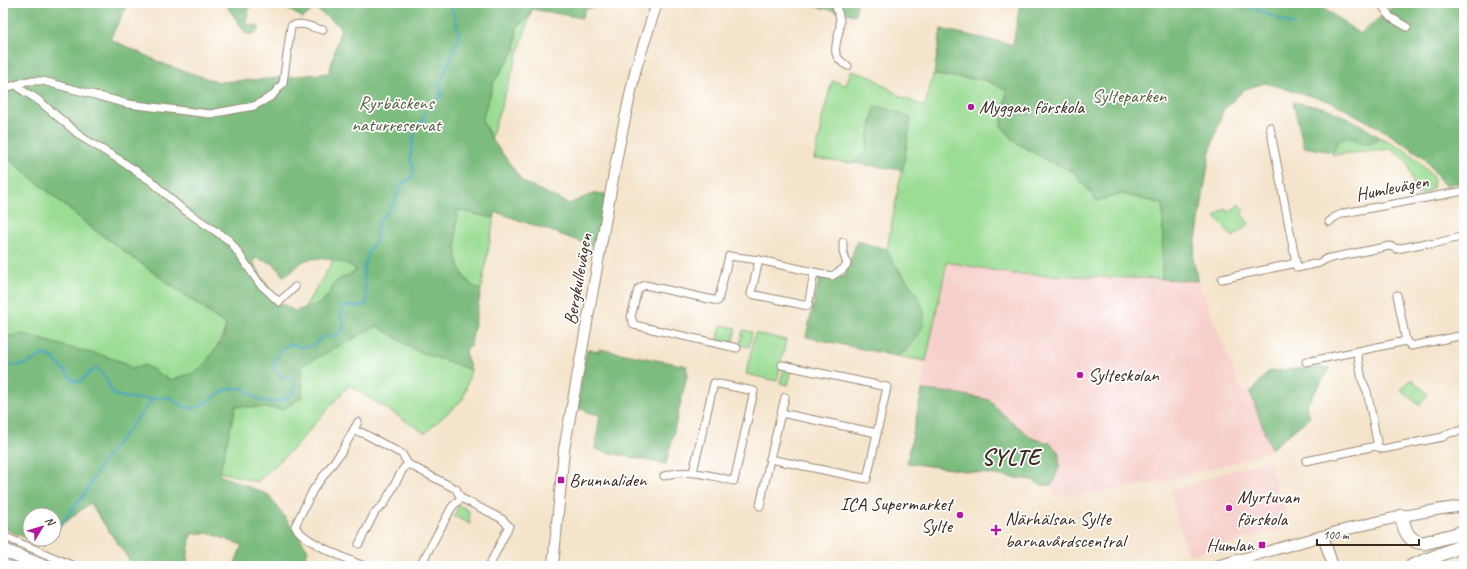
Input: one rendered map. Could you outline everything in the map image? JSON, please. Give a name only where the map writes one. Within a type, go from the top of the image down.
[{"type":"highway","points":[[1402,516],[1406,534],[1418,542],[1424,543],[1464,532]]},
{"type":"highway","points":[[1412,566],[1464,545]]},
{"type":"highway","points":[[3,550],[42,566]]},
{"type":"highway","points":[[1434,566],[1464,554]]},
{"type":"highway","points":[[3,559],[20,566]]},
{"type":"street","name":"Bergkullevägen","points":[[553,566],[564,450],[618,151],[636,68],[657,3]]},
{"type":"street","points":[[834,3],[840,19],[835,51],[840,62],[848,66]]},
{"type":"street","points":[[1381,3],[1390,17],[1408,27]]},
{"type":"street","points":[[3,89],[27,81],[43,81],[128,104],[203,114],[217,113],[254,106],[272,96],[283,83],[291,26],[304,24],[313,29],[323,30]]},
{"type":"street","points":[[17,85],[20,90],[31,94],[83,138],[151,181],[180,206],[225,237],[237,249],[260,283],[279,302],[295,287]]},
{"type":"street","points":[[1270,127],[1297,268],[1319,263],[1326,259],[1390,246],[1397,249],[1426,242],[1433,244],[1464,236]]},
{"type":"street","name":"Humlevägen","points":[[1329,222],[1335,217],[1344,213],[1464,191]]},
{"type":"street","points":[[737,348],[634,325],[631,316],[638,289],[646,286],[718,301],[729,256],[759,260],[832,276],[844,269],[847,264],[843,252],[843,242]]},
{"type":"street","points":[[759,260],[751,294],[808,306],[814,273]]},
{"type":"street","points":[[1222,279],[1296,263]]},
{"type":"street","points":[[1397,295],[1406,341],[1411,346],[1464,335]]},
{"type":"street","points":[[1306,362],[1406,341]]},
{"type":"street","points":[[1357,351],[1362,380],[1367,391],[1378,447]]},
{"type":"street","points":[[770,459],[867,479],[887,387],[782,365]]},
{"type":"street","points":[[664,476],[693,472],[734,481],[754,391],[714,383],[693,472]]},
{"type":"street","points":[[760,506],[785,397]]},
{"type":"street","points":[[781,413],[877,433]]},
{"type":"street","points":[[358,422],[342,451],[313,490],[295,526],[298,532],[317,544],[364,566]]},
{"type":"street","points":[[1306,461],[1376,446],[1383,449],[1443,437],[1450,432],[1464,430]]},
{"type":"street","points":[[353,431],[363,433],[402,454],[408,464],[452,487],[461,498],[502,519],[509,526],[489,566]]},
{"type":"street","points":[[359,544],[375,512],[384,504],[403,469],[408,464]]},
{"type":"street","points":[[420,566],[452,507],[461,498]]},
{"type":"street","points":[[1216,566],[1322,536],[1402,516],[1464,506]]},
{"type":"street","points":[[3,536],[74,566]]},
{"type":"street","points":[[1322,536],[1333,566]]},
{"type":"shaded area","name":"Sylteskolan","points":[[946,262],[1014,274],[1198,281],[1242,392],[1250,392],[1271,449],[1267,452],[1236,462],[1161,482],[1104,492],[1054,496],[1052,485],[1059,467],[1050,443],[1034,439],[998,410],[990,400],[954,393],[922,390],[926,361]]},
{"type":"shaded area","name":"Myrtuvan förskola","points":[[1268,460],[1290,526],[1191,555],[1187,553],[1170,490]]},
{"type":"green space","points":[[3,3],[128,3],[110,39],[166,65],[218,82],[329,73],[341,27],[315,8],[303,18],[286,8],[287,3],[609,3],[606,5],[585,9],[582,18],[532,9],[530,16],[517,26],[515,50],[494,82],[482,120],[491,138],[523,182],[569,204],[595,193],[606,194],[599,248],[496,212],[494,218],[457,210],[456,244],[460,267],[464,276],[471,284],[481,290],[471,344],[465,352],[471,370],[415,350],[377,326],[303,365],[302,396],[284,409],[236,406],[219,475],[269,495],[308,550],[302,566],[234,566],[242,545],[209,533],[191,534],[186,566],[133,566],[90,503],[62,525],[62,507],[22,507],[22,536],[3,528],[3,337],[23,334],[126,363],[131,369],[145,365],[170,380],[199,371],[223,339],[226,325],[92,228],[3,154]],"holes":[[[256,258],[274,264],[284,277],[303,261],[311,259],[324,259],[339,262],[355,269],[355,272],[335,282],[327,297],[319,304],[295,311],[277,301],[253,262]]]},
{"type":"green space","points":[[225,3],[250,3],[246,23],[249,25],[258,26],[258,31],[254,34],[246,34]]},
{"type":"green space","points":[[800,3],[857,3],[855,15]]},
{"type":"green space","name":"Sylteparken","points":[[1020,3],[1316,3],[1360,34],[1397,3],[1464,3],[1464,182],[1444,185],[1424,157],[1383,130],[1332,102],[1265,83],[1245,89],[1223,110],[1210,152],[1193,259],[1198,281],[1162,279],[1163,204],[1122,194],[1097,201],[1073,171],[1046,160],[1015,142],[1001,125],[1007,91],[986,80],[934,75],[941,29],[1013,45]]},
{"type":"green space","points":[[530,16],[491,138],[482,120],[494,82],[515,50],[517,26]]},
{"type":"green space","points":[[851,71],[872,77],[901,97],[925,106],[933,75],[986,80],[1007,91],[1001,125],[1046,160],[1073,171],[1097,201],[1122,194],[1164,204],[1162,279],[1014,274],[947,262],[926,361],[896,356],[907,351],[907,280],[889,257],[887,249],[911,118],[872,117],[866,150],[853,163],[814,159],[822,127],[820,126],[832,81],[846,85]]},
{"type":"green space","name":"Ryrbäckens naturreservat","points":[[490,77],[423,302],[465,352],[471,370],[463,399],[425,433],[349,385],[295,447],[257,482],[3,414],[3,154],[92,228],[226,325],[214,352],[199,370],[193,373],[205,371],[296,321],[344,243]]},
{"type":"green space","points":[[1293,102],[1326,108],[1357,123],[1378,136],[1373,142],[1368,144],[1359,143],[1352,138],[1340,140],[1338,141],[1333,152],[1304,147]]},
{"type":"green space","points":[[875,106],[886,108],[911,118],[903,170],[853,163],[866,150]]},
{"type":"green space","points":[[1379,137],[1404,150],[1421,164],[1434,179],[1433,188],[1423,194],[1416,195],[1407,161],[1392,149],[1333,155],[1336,143],[1343,139],[1351,138],[1355,139],[1359,143],[1367,144],[1378,140]]},
{"type":"green space","points":[[1239,204],[1244,210],[1241,213],[1249,224],[1233,237],[1215,217],[1225,208],[1229,213]]},
{"type":"green space","points":[[457,210],[494,218],[481,290],[471,285],[464,277],[460,267],[456,244]]},
{"type":"green space","points":[[857,241],[887,249],[897,269],[919,297],[923,308],[924,318],[919,335],[905,351],[896,356],[806,337],[820,276],[835,279],[845,276]]},
{"type":"green space","points":[[721,325],[736,328],[733,343],[718,340]]},
{"type":"green space","points":[[743,330],[752,332],[749,347],[740,345]]},
{"type":"green space","points":[[755,333],[786,340],[777,381],[746,374]]},
{"type":"green space","points":[[587,349],[599,352],[599,349],[687,366],[686,371],[688,372],[666,464],[601,451],[595,448],[600,415],[586,412],[586,410],[577,408]]},
{"type":"green space","points":[[784,368],[792,370],[788,385],[780,383]]},
{"type":"green space","points":[[1306,368],[1330,368],[1306,406],[1310,417],[1271,449],[1250,392],[1268,372]]},
{"type":"green space","points":[[1411,379],[1428,394],[1419,405],[1401,390]]},
{"type":"green space","points":[[922,390],[954,393],[990,400],[998,410],[1034,439],[1050,443],[1059,453],[1059,467],[1052,485],[1042,485],[1032,480],[907,463]]},
{"type":"green space","points":[[459,505],[469,511],[470,524],[454,516]]},
{"type":"waterway","points":[[3,342],[8,347],[5,363],[15,366],[26,364],[44,354],[53,358],[73,380],[79,382],[97,367],[107,381],[113,394],[126,398],[148,399],[169,397],[180,405],[189,408],[196,408],[221,392],[233,388],[243,388],[258,399],[270,402],[282,400],[291,394],[295,384],[293,378],[281,376],[274,369],[275,360],[280,351],[290,344],[303,347],[312,346],[323,337],[335,336],[343,329],[344,321],[341,317],[341,310],[346,306],[364,306],[367,303],[363,272],[369,250],[376,241],[378,222],[387,214],[393,205],[401,184],[411,179],[414,169],[410,160],[415,129],[422,121],[429,105],[442,95],[439,86],[459,37],[457,24],[450,3]]},
{"type":"waterway","points":[[1241,3],[1294,25]]},
{"type":"waterway","points":[[62,523],[86,492],[102,463],[153,399]]},
{"type":"place","name":"Myggan förskola","points":[[971,107]]},
{"type":"place","name":"Sylteskolan","points":[[1080,375]]},
{"type":"place","name":"Brunnaliden","points":[[561,480]]},
{"type":"place","name":"Myrtuvan förskola","points":[[1229,508]]},
{"type":"place","name":"ICA Supermarket Sylte","points":[[960,515]]},
{"type":"place","name":"Närhälsan Sylte barnavårdscentral","points":[[996,530]]},
{"type":"place","name":"Humlan","points":[[1262,545]]},
{"type":"district","name":"SYLTE","points":[[1011,457]]}]
